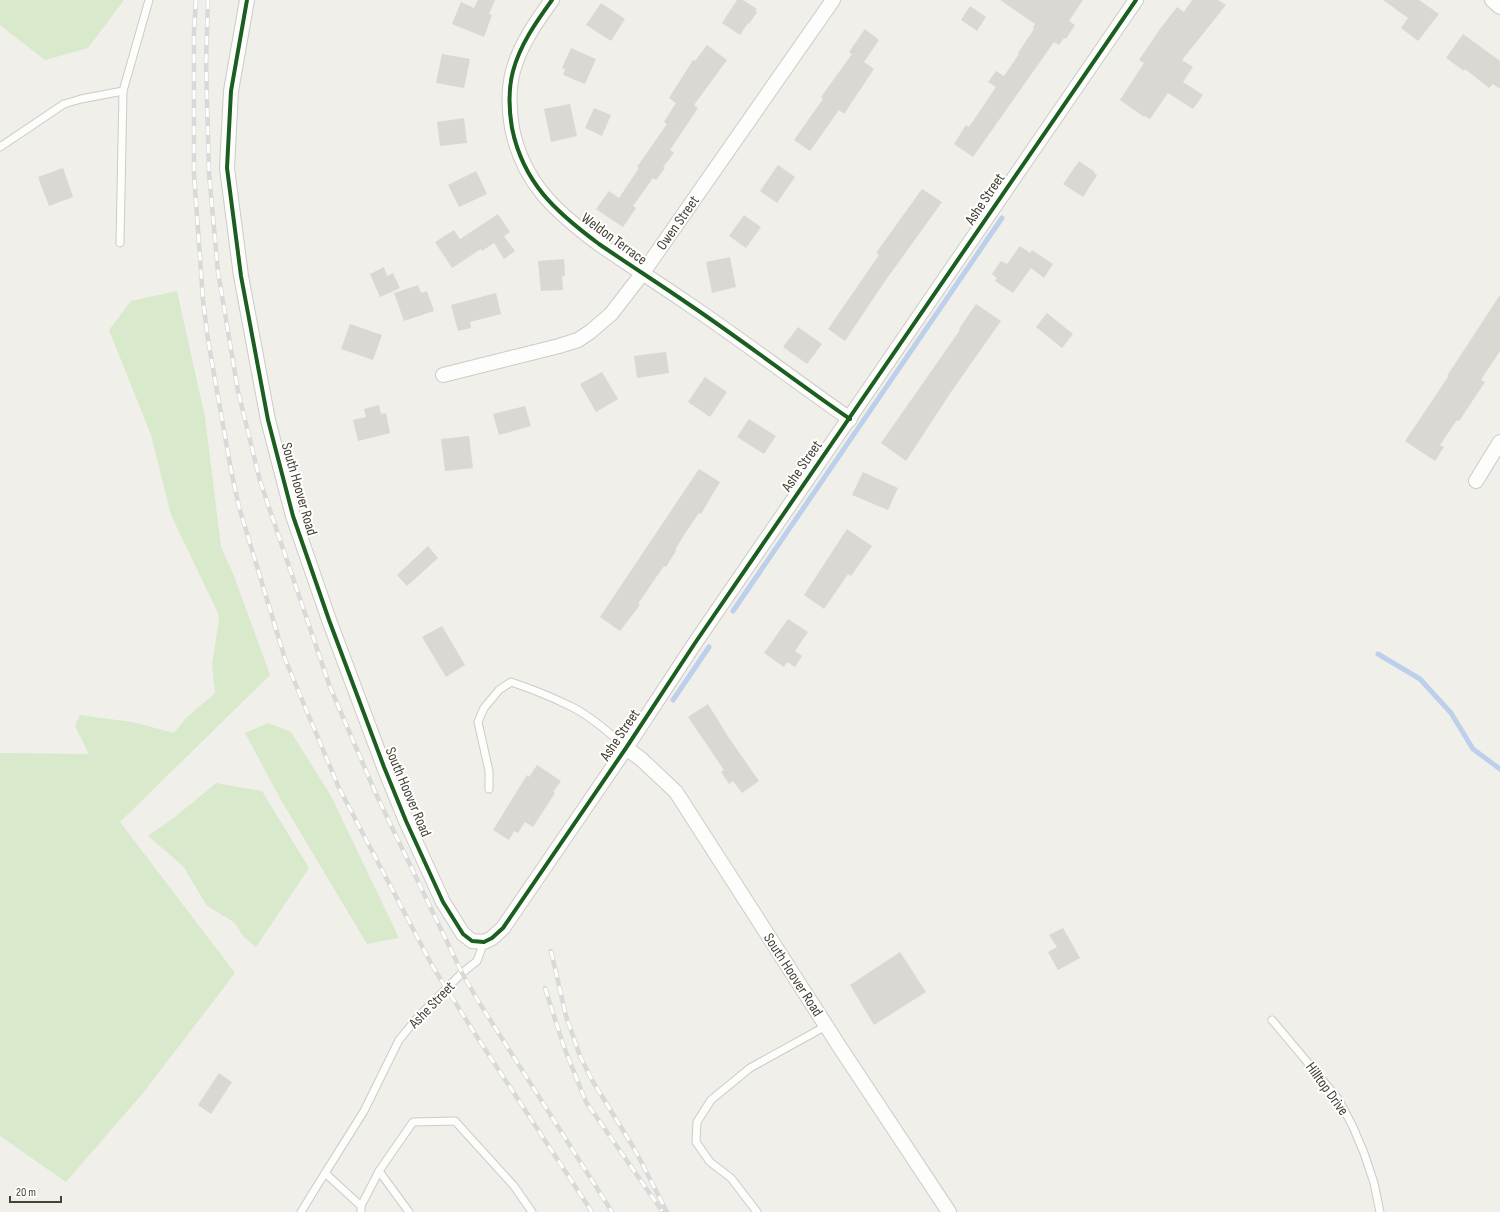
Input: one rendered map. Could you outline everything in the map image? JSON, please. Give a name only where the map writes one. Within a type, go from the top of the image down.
[{"type":"street","name":"South Hoover Road","points":[[247,0],[230,91],[227,168],[241,276],[268,420],[293,516],[310,568],[328,620],[392,787],[443,902],[463,934],[472,941],[484,942]]},
{"type":"street","name":"Weldon Terrace","points":[[552,0],[535,24],[522,47],[513,72],[509,94],[510,114],[519,152],[529,175],[540,191],[556,210],[572,224],[642,274],[687,303],[850,419]]},
{"type":"street","name":"Owen Street","points":[[443,375],[578,340],[611,314],[642,274],[832,0]]},
{"type":"street","name":"Ashe Street","points":[[484,942],[492,938],[503,928],[626,748],[695,643],[1136,0]]},
{"type":"street","points":[[1492,0],[1500,7]]},
{"type":"street","points":[[1476,481],[1500,442]]},
{"type":"street","name":"South Hoover Road","points":[[626,748],[642,759],[676,792],[826,1026],[949,1212]]},
{"type":"lane","points":[[120,243],[122,91],[149,0]]},
{"type":"lane","points":[[0,147],[64,104],[122,91]]},
{"type":"lane","points":[[489,788],[489,771],[478,722],[484,708],[499,690],[511,682],[537,691],[573,707],[607,731],[626,748]]},
{"type":"lane","name":"Ashe Street","points":[[301,1212],[364,1111],[399,1040],[418,1017],[462,973],[477,961],[484,942]]},
{"type":"lane","name":"Hilltop Drive","points":[[1272,1020],[1339,1100],[1364,1153],[1374,1183],[1380,1212]]},
{"type":"lane","points":[[757,1212],[731,1178],[710,1162],[696,1142],[697,1122],[711,1100],[750,1068],[826,1026]]},
{"type":"lane","points":[[324,1173],[361,1209],[378,1171],[413,1122],[455,1122],[514,1186],[532,1212]]},
{"type":"lane","points":[[378,1171],[409,1212]]},
{"type":"green space","points":[[0,0],[124,0],[88,48],[45,60],[0,25]]},
{"type":"green space","points":[[177,291],[205,417],[221,547],[234,576],[270,675],[120,822],[235,973],[143,1093],[66,1182],[0,1136],[0,753],[89,754],[75,726],[80,715],[132,722],[174,733],[186,718],[215,693],[212,664],[219,620],[218,613],[171,515],[151,435],[109,330],[131,301]]},
{"type":"green space","points":[[268,723],[291,732],[331,796],[399,938],[367,944],[281,800],[245,733]]},
{"type":"green space","points":[[216,783],[262,791],[309,868],[256,947],[244,937],[234,922],[207,906],[183,866],[148,836],[175,817]]},
{"type":"building","points":[[478,0],[495,0],[489,14],[492,15],[484,37],[452,24],[461,2],[474,8]]},
{"type":"building","points":[[737,0],[743,0],[757,9],[755,11],[757,12],[740,35],[722,23]]},
{"type":"building","points":[[1000,0],[1083,0],[1069,21],[1075,25],[1066,39],[1064,38],[1059,45],[1054,42],[973,157],[954,144],[966,125],[969,127],[996,87],[988,82],[996,71],[1004,76],[1034,29],[1035,24]]},
{"type":"building","points":[[1192,0],[1218,0],[1226,5],[1182,60],[1193,67],[1183,82],[1203,95],[1193,109],[1168,93],[1150,119],[1145,116],[1144,117],[1120,100],[1144,63],[1139,60],[1160,29],[1177,7],[1184,12]]},
{"type":"building","points":[[1383,0],[1419,0],[1439,14],[1418,41],[1401,28],[1408,18]]},
{"type":"building","points":[[601,3],[625,19],[611,41],[586,25]]},
{"type":"building","points":[[970,6],[986,17],[977,31],[961,20]]},
{"type":"building","points":[[865,29],[879,40],[864,62],[874,69],[844,114],[839,110],[810,151],[794,140],[823,99],[821,97],[852,54],[849,52]]},
{"type":"building","points":[[1463,34],[1500,61],[1500,89],[1493,84],[1489,88],[1465,69],[1464,71],[1446,58]]},
{"type":"building","points":[[707,45],[727,60],[694,105],[698,108],[670,150],[674,153],[663,167],[665,168],[656,180],[653,178],[633,206],[636,208],[623,227],[596,209],[609,191],[619,198],[639,168],[637,167],[667,124],[664,122],[676,103],[669,98],[693,60],[695,61]]},
{"type":"building","points":[[571,48],[596,59],[585,84],[563,75],[565,69],[562,68]]},
{"type":"building","points":[[442,54],[470,59],[464,88],[436,83]]},
{"type":"building","points":[[570,104],[577,136],[551,142],[544,109]]},
{"type":"building","points":[[594,108],[611,115],[602,136],[585,128]]},
{"type":"building","points":[[464,118],[467,143],[440,146],[437,122]]},
{"type":"building","points":[[1079,161],[1097,175],[1083,197],[1063,184]]},
{"type":"building","points":[[778,165],[795,177],[777,203],[760,191]]},
{"type":"building","points":[[63,168],[73,197],[49,206],[38,177]]},
{"type":"building","points":[[476,171],[487,194],[459,207],[448,185]]},
{"type":"building","points":[[922,189],[942,202],[883,284],[845,341],[828,329],[879,255],[876,253]]},
{"type":"building","points":[[498,214],[510,232],[504,236],[515,251],[504,259],[494,243],[482,251],[481,249],[452,268],[435,242],[454,230],[460,239]]},
{"type":"building","points":[[744,215],[761,227],[746,248],[729,236]]},
{"type":"building","points":[[1020,246],[1030,253],[1032,250],[1053,264],[1044,278],[1031,268],[1013,293],[995,281],[997,278],[992,274],[1001,261],[1007,264]]},
{"type":"building","points":[[730,257],[736,287],[712,293],[706,262]]},
{"type":"building","points":[[564,259],[565,276],[562,276],[563,290],[541,291],[538,261]]},
{"type":"building","points":[[384,267],[387,276],[393,273],[400,288],[380,297],[370,274]]},
{"type":"building","points":[[418,285],[421,293],[427,291],[434,311],[404,321],[394,293]]},
{"type":"building","points":[[496,293],[501,314],[470,322],[471,328],[458,331],[451,305]]},
{"type":"building","points":[[1500,295],[1500,351],[1481,380],[1485,382],[1459,421],[1457,420],[1440,445],[1444,447],[1435,461],[1405,441]]},
{"type":"building","points":[[976,304],[1001,321],[951,392],[906,461],[881,443],[960,330],[959,329]]},
{"type":"building","points":[[1047,313],[1073,334],[1062,348],[1036,327]]},
{"type":"building","points":[[350,324],[382,335],[373,360],[341,349]]},
{"type":"building","points":[[798,327],[822,344],[807,364],[783,347]]},
{"type":"building","points":[[666,352],[669,373],[637,378],[634,356]]},
{"type":"building","points":[[602,372],[618,399],[596,412],[580,384]]},
{"type":"building","points":[[705,377],[727,392],[710,417],[688,402]]},
{"type":"building","points":[[379,405],[381,414],[386,413],[390,433],[358,441],[353,420],[366,417],[364,409]]},
{"type":"building","points":[[525,406],[531,426],[499,435],[493,414]]},
{"type":"building","points":[[749,419],[776,436],[764,454],[737,437]]},
{"type":"building","points":[[469,436],[473,468],[445,471],[441,439]]},
{"type":"building","points":[[699,469],[720,482],[701,514],[699,513],[684,535],[666,567],[664,566],[638,604],[640,605],[620,631],[600,617]]},
{"type":"building","points":[[863,472],[898,488],[888,510],[852,495]]},
{"type":"building","points":[[847,529],[872,546],[851,576],[848,574],[824,609],[804,595]]},
{"type":"building","points":[[428,546],[438,558],[407,586],[397,575]]},
{"type":"building","points":[[788,619],[808,632],[795,651],[802,656],[795,667],[787,662],[784,667],[764,653]]},
{"type":"building","points":[[442,626],[465,665],[446,677],[422,637]]},
{"type":"building","points":[[708,704],[729,738],[759,781],[742,793],[733,781],[729,784],[721,772],[724,770],[688,717]]},
{"type":"building","points":[[537,765],[561,781],[533,827],[525,822],[518,833],[514,831],[509,840],[493,830],[527,775],[529,777]]},
{"type":"building","points":[[1063,928],[1080,958],[1058,970],[1048,952],[1057,947],[1049,935]]},
{"type":"building","points":[[900,952],[926,992],[874,1025],[850,985]]},
{"type":"building","points":[[219,1073],[232,1082],[211,1114],[198,1105]]},
{"type":"waterway","points":[[733,611],[1002,218]]},
{"type":"waterway","points":[[673,700],[709,647]]},
{"type":"waterway","points":[[1378,654],[1420,679],[1451,713],[1473,749],[1500,769]]},
{"type":"railway","points":[[196,0],[194,30],[194,174],[203,300],[208,340],[239,507],[285,659],[339,788],[433,967],[592,1212]]},
{"type":"railway","points":[[208,0],[206,63],[209,173],[218,272],[238,391],[260,481],[330,687],[376,794],[462,973],[612,1212]]},
{"type":"railway","points":[[551,951],[566,1016],[580,1056],[592,1080],[635,1150],[667,1212]]},
{"type":"railway","points":[[545,988],[564,1047],[586,1102],[662,1211]]},
{"type":"cycle path","points":[[247,0],[231,91],[227,168],[241,276],[268,420],[293,516],[329,620],[384,767],[406,821],[443,902],[463,934],[472,941],[484,942],[492,938],[503,928],[626,748],[695,643],[1136,0]]},
{"type":"cycle path","points":[[552,0],[534,25],[524,43],[516,61],[510,85],[512,128],[524,165],[533,180],[555,208],[583,232],[708,317],[850,419]]}]
